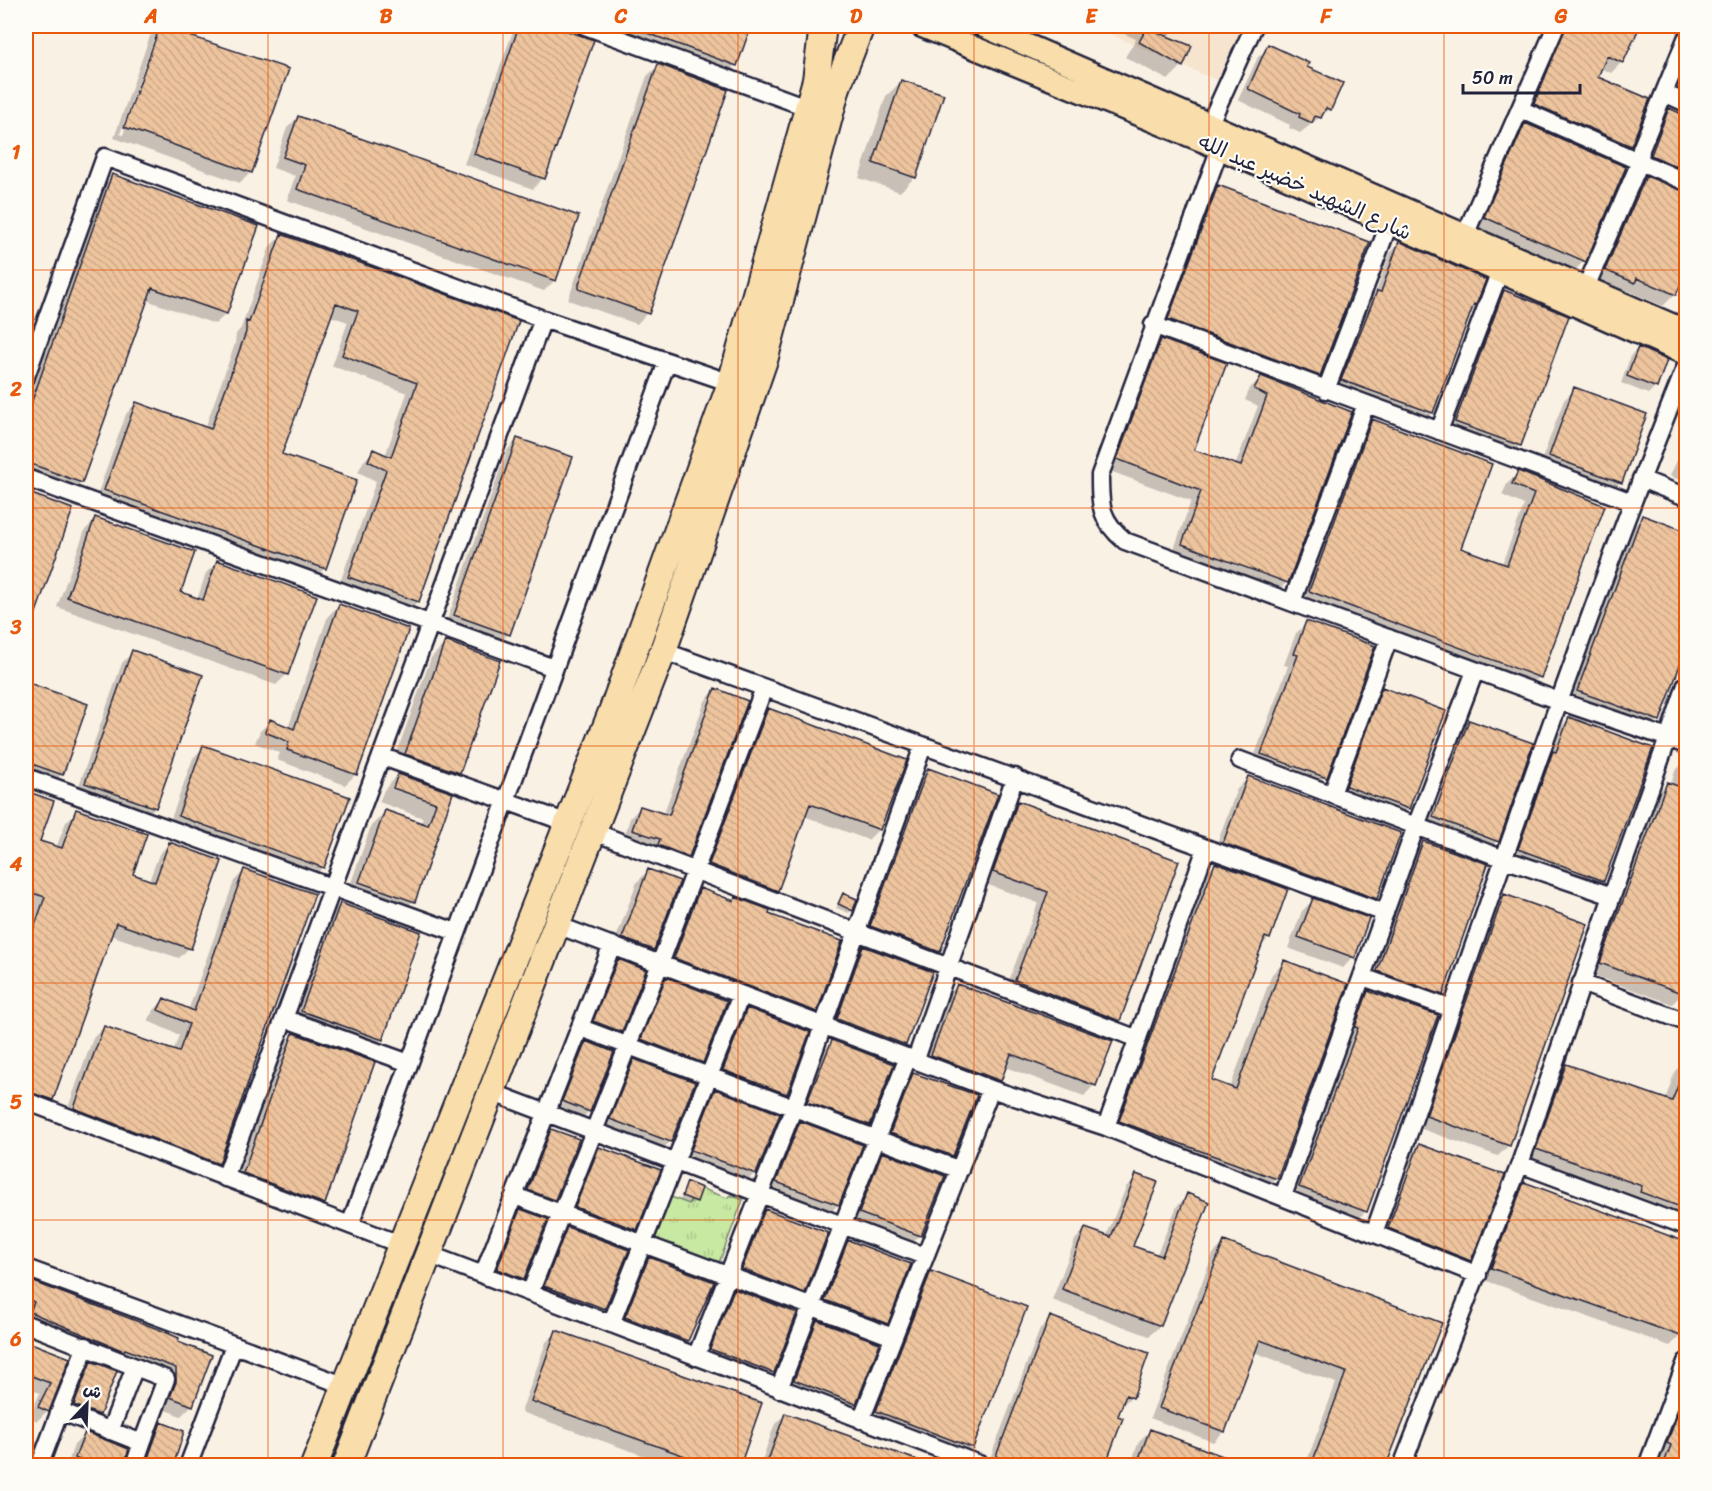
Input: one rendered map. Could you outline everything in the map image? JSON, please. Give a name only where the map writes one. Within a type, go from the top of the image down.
[{"type":"highway","points":[[314,1466],[613,709],[731,384],[809,108],[820,63],[823,26]]},
{"type":"highway","points":[[346,1466],[663,651],[765,357],[837,87],[861,26]]},
{"type":"main road","name":"شارع الشهيد خضير عبد الله","points":[[921,26],[1465,235],[1686,331]]},
{"type":"main road","name":"شارع الشهيد خضير عبد الله","points":[[983,26],[1389,224],[1686,354]]},
{"type":"street","points":[[585,26],[756,86],[809,108]]},
{"type":"street","points":[[1254,26],[1211,137],[1153,325],[1100,475],[1100,504],[1109,527],[1125,541],[1475,671],[1686,745]]},
{"type":"street","points":[[1465,235],[1556,26]]},
{"type":"street","points":[[1586,288],[1640,162],[1641,149],[1686,39]]},
{"type":"street","points":[[1664,93],[1686,103]]},
{"type":"street","points":[[1520,109],[1686,182]]},
{"type":"street","points":[[26,376],[105,157],[543,319],[731,384]]},
{"type":"street","points":[[1326,390],[1389,224]]},
{"type":"street","points":[[1439,431],[1500,271]]},
{"type":"street","points":[[225,1178],[334,890],[543,319]]},
{"type":"street","points":[[1153,325],[1632,502]]},
{"type":"street","points":[[350,1225],[667,362]]},
{"type":"street","points":[[1374,1233],[1559,701],[1632,502],[1686,366]]},
{"type":"street","points":[[1293,602],[1366,404]]},
{"type":"street","points":[[26,478],[554,668]]},
{"type":"street","points":[[1641,479],[1686,497]]},
{"type":"street","points":[[1332,794],[1389,638]]},
{"type":"street","points":[[663,651],[1385,913]]},
{"type":"street","points":[[1283,1196],[1416,826],[1475,671]]},
{"type":"street","points":[[1402,1466],[1520,1164],[1686,685]]},
{"type":"street","points":[[530,1293],[660,964],[764,688]]},
{"type":"street","points":[[696,1357],[794,1107],[923,746]]},
{"type":"street","points":[[383,757],[568,822]]},
{"type":"street","points":[[1240,760],[1504,859],[1612,896]]},
{"type":"street","points":[[26,777],[334,890],[456,932]]},
{"type":"street","points":[[779,1389],[843,1223],[950,967],[1015,777]]},
{"type":"street","points":[[594,832],[1138,1040]]},
{"type":"street","points":[[1106,1127],[1206,848]]},
{"type":"street","points":[[557,925],[991,1089],[1106,1127],[1478,1275]]},
{"type":"street","points":[[483,1275],[612,945]]},
{"type":"street","points":[[1363,977],[1452,1009]]},
{"type":"street","points":[[1581,983],[1686,1022]]},
{"type":"street","points":[[611,1324],[741,995]]},
{"type":"street","points":[[286,1019],[409,1063]]},
{"type":"street","points":[[581,1028],[960,1170]]},
{"type":"street","points":[[861,1420],[991,1089]]},
{"type":"street","points":[[491,1092],[843,1223],[924,1256]]},
{"type":"street","points":[[26,1101],[402,1245]]},
{"type":"street","points":[[1520,1164],[1686,1226]]},
{"type":"street","points":[[514,1196],[893,1337]]},
{"type":"street","points":[[428,1254],[984,1466]]},
{"type":"street","points":[[26,1268],[346,1386]]},
{"type":"street","points":[[26,1324],[166,1379],[134,1466]]},
{"type":"street","points":[[188,1466],[234,1345]]},
{"type":"street","points":[[34,1463],[60,1411],[86,1346]]},
{"type":"street","points":[[1647,1466],[1686,1362]]},
{"type":"street","points":[[110,1431],[135,1367]]},
{"type":"street","points":[[60,1411],[142,1443]]},
{"type":"shaded area","points":[[1091,26],[1242,26],[1218,81]]},
{"type":"green space","points":[[695,1186],[727,1198],[730,1195],[743,1200],[717,1268],[653,1245],[671,1197],[689,1204]]},
{"type":"building","points":[[160,26],[289,69],[252,173],[124,127]]},
{"type":"building","points":[[519,26],[553,26],[594,40],[545,179],[474,154]]},
{"type":"building","points":[[628,26],[751,26],[737,66]]},
{"type":"building","points":[[1148,26],[1163,26],[1159,33],[1192,46],[1183,67],[1139,42]]},
{"type":"building","points":[[1566,26],[1640,26],[1623,63],[1607,56],[1598,77],[1650,99],[1631,146],[1534,104]]},
{"type":"building","points":[[1268,44],[1309,63],[1307,67],[1343,83],[1331,110],[1326,108],[1321,118],[1315,116],[1312,123],[1299,117],[1300,114],[1248,89]]},
{"type":"building","points":[[658,64],[728,90],[649,314],[579,289],[579,284]]},
{"type":"building","points":[[901,80],[944,94],[916,178],[873,163]]},
{"type":"building","points":[[1669,108],[1686,116],[1686,171],[1651,155]]},
{"type":"building","points":[[298,116],[579,216],[556,281],[297,189],[305,165],[283,157]]},
{"type":"building","points":[[1525,123],[1626,167],[1586,262],[1484,217]]},
{"type":"building","points":[[112,174],[259,226],[227,314],[152,288],[82,483],[26,462],[26,418]]},
{"type":"building","points":[[1646,176],[1686,192],[1686,271],[1676,295],[1637,278],[1635,283],[1605,270]]},
{"type":"building","points":[[1218,185],[1370,242],[1320,376],[1168,319]]},
{"type":"building","points":[[281,234],[519,321],[419,602],[348,577],[386,470],[368,461],[373,449],[391,457],[417,383],[342,355],[358,311],[336,303],[282,454],[357,480],[326,569],[104,490],[136,402],[211,429],[246,332],[246,321],[249,322]]},
{"type":"building","points":[[1399,241],[1486,280],[1476,305],[1474,304],[1433,413],[1341,380],[1377,291],[1381,292]]},
{"type":"building","points":[[1504,290],[1569,316],[1521,446],[1455,422]]},
{"type":"building","points":[[1161,339],[1227,363],[1194,450],[1241,466],[1267,396],[1254,389],[1261,376],[1352,412],[1288,583],[1182,544],[1201,491],[1117,459]]},
{"type":"building","points":[[1638,347],[1667,360],[1657,388],[1627,376]]},
{"type":"building","points":[[1574,387],[1647,414],[1622,483],[1549,456]]},
{"type":"building","points":[[1372,419],[1492,464],[1461,548],[1507,565],[1534,494],[1512,484],[1518,471],[1605,506],[1541,678],[1309,591]]},
{"type":"building","points":[[517,438],[573,457],[510,635],[454,615]]},
{"type":"building","points":[[26,492],[73,509],[27,638],[26,637]]},
{"type":"building","points":[[1642,515],[1686,531],[1686,648],[1660,721],[1577,691]]},
{"type":"building","points":[[95,517],[195,552],[181,592],[203,600],[217,560],[317,596],[288,675],[67,597]]},
{"type":"building","points":[[339,604],[409,629],[357,775],[287,750],[289,742],[265,732],[270,719],[294,729]]},
{"type":"building","points":[[1306,621],[1375,646],[1327,778],[1261,754],[1298,655],[1294,654]]},
{"type":"building","points":[[445,641],[500,661],[460,773],[405,754]]},
{"type":"building","points":[[132,650],[203,675],[156,808],[85,783]]},
{"type":"building","points":[[26,682],[88,704],[63,775],[26,762]]},
{"type":"building","points":[[1382,687],[1446,711],[1409,809],[1346,786]]},
{"type":"building","points":[[715,688],[748,701],[689,857],[658,845],[660,839],[632,830],[640,806],[669,815]]},
{"type":"building","points":[[768,708],[907,760],[880,830],[810,804],[778,891],[709,864]]},
{"type":"building","points":[[1569,717],[1653,748],[1604,881],[1518,849],[1553,751],[1556,752]]},
{"type":"building","points":[[1469,720],[1533,743],[1499,842],[1433,817]]},
{"type":"building","points":[[203,745],[350,797],[324,868],[178,816]]},
{"type":"building","points":[[928,768],[998,794],[940,952],[870,926]]},
{"type":"building","points":[[398,774],[453,793],[415,902],[359,882],[385,810],[428,825],[436,803],[393,788]]},
{"type":"building","points":[[1248,776],[1401,833],[1377,899],[1223,843]]},
{"type":"building","points":[[1667,782],[1686,789],[1686,986],[1684,994],[1600,963]]},
{"type":"building","points":[[26,791],[54,801],[40,841],[62,848],[76,809],[147,834],[133,874],[155,882],[169,842],[222,861],[191,949],[116,923],[53,1100],[26,1091],[26,951],[45,897],[26,891]]},
{"type":"building","points":[[1018,801],[1179,861],[1120,1021],[1015,980],[1048,892],[993,872]]},
{"type":"building","points":[[1423,841],[1488,864],[1443,995],[1377,971]]},
{"type":"building","points":[[1215,863],[1288,889],[1270,939],[1265,937],[1212,1080],[1236,1089],[1284,960],[1348,984],[1277,1179],[1119,1121]]},
{"type":"building","points":[[244,869],[315,894],[219,1164],[74,1108],[104,1026],[179,1052],[189,1024],[158,1010],[164,998],[194,1011]]},
{"type":"building","points":[[648,869],[680,881],[654,950],[622,938]]},
{"type":"building","points":[[700,888],[734,901],[735,897],[770,910],[769,914],[842,941],[817,1012],[674,958]]},
{"type":"building","points":[[843,893],[857,899],[853,911],[838,904]]},
{"type":"building","points":[[1504,894],[1588,924],[1510,1146],[1426,1116]]},
{"type":"building","points":[[1313,898],[1369,918],[1355,958],[1298,937]]},
{"type":"building","points":[[340,903],[421,932],[383,1040],[301,1011]]},
{"type":"building","points":[[863,946],[933,972],[906,1045],[837,1019]]},
{"type":"building","points":[[618,959],[646,970],[622,1032],[593,1021]]},
{"type":"building","points":[[666,977],[727,1001],[703,1063],[641,1039]]},
{"type":"building","points":[[957,984],[1113,1041],[1096,1086],[1011,1054],[1001,1081],[931,1055]]},
{"type":"building","points":[[1368,991],[1438,1015],[1367,1212],[1299,1187],[1358,1028],[1355,1027]]},
{"type":"building","points":[[747,1008],[810,1032],[787,1094],[723,1070]]},
{"type":"building","points":[[293,1033],[375,1062],[325,1204],[243,1173]]},
{"type":"building","points":[[832,1040],[894,1064],[870,1125],[807,1102]]},
{"type":"building","points":[[586,1041],[614,1052],[590,1112],[562,1101]]},
{"type":"building","points":[[634,1059],[695,1082],[671,1142],[610,1119]]},
{"type":"building","points":[[1566,1064],[1672,1101],[1686,1065],[1686,1209],[1640,1192],[1642,1186],[1536,1149]]},
{"type":"building","points":[[913,1073],[977,1095],[953,1156],[890,1133]]},
{"type":"building","points":[[715,1089],[780,1114],[756,1174],[691,1150]]},
{"type":"building","points":[[800,1121],[863,1145],[839,1205],[776,1182]]},
{"type":"building","points":[[551,1129],[579,1139],[555,1200],[528,1190]]},
{"type":"building","points":[[1419,1144],[1505,1175],[1471,1261],[1388,1228]]},
{"type":"building","points":[[599,1147],[661,1170],[637,1230],[575,1207]]},
{"type":"building","points":[[882,1152],[945,1176],[921,1236],[859,1213]]},
{"type":"building","points":[[1136,1174],[1158,1182],[1133,1246],[1162,1256],[1187,1193],[1209,1202],[1161,1326],[1062,1289],[1085,1228],[1111,1237]]},
{"type":"building","points":[[687,1182],[702,1188],[697,1202],[682,1196]]},
{"type":"building","points":[[1524,1182],[1686,1242],[1686,1338],[1491,1268]]},
{"type":"building","points":[[520,1209],[548,1219],[524,1279],[497,1269]]},
{"type":"building","points":[[765,1209],[828,1233],[805,1293],[742,1269]]},
{"type":"building","points":[[567,1227],[629,1250],[605,1309],[544,1286]]},
{"type":"building","points":[[848,1240],[911,1264],[888,1324],[825,1300]]},
{"type":"building","points":[[1224,1241],[1442,1323],[1386,1466],[1311,1466],[1346,1372],[1260,1340],[1225,1432],[1159,1408]]},
{"type":"building","points":[[649,1257],[714,1282],[688,1341],[625,1317]]},
{"type":"building","points":[[931,1271],[1027,1307],[973,1448],[876,1411]]},
{"type":"building","points":[[26,1279],[163,1331],[179,1338],[178,1342],[212,1355],[193,1406],[170,1397],[176,1382],[176,1368],[125,1349],[124,1351],[30,1312],[34,1302],[26,1298]]},
{"type":"building","points":[[734,1289],[797,1313],[774,1373],[710,1349]]},
{"type":"building","points":[[1050,1316],[1149,1353],[1133,1398],[1126,1395],[1118,1416],[1123,1418],[1105,1466],[1020,1466],[996,1456]]},
{"type":"building","points":[[817,1320],[880,1343],[856,1404],[794,1380]]},
{"type":"building","points":[[556,1330],[762,1403],[740,1466],[713,1466],[531,1401]]},
{"type":"building","points":[[26,1341],[70,1358],[49,1412],[38,1407],[50,1383],[26,1374]]},
{"type":"building","points":[[91,1361],[117,1371],[100,1415],[74,1405]]},
{"type":"building","points":[[1686,1391],[1686,1466],[1663,1466],[1671,1445],[1667,1443]]},
{"type":"building","points":[[785,1413],[928,1464],[927,1466],[766,1466]]},
{"type":"building","points":[[161,1422],[184,1431],[173,1466],[145,1466]]},
{"type":"building","points":[[1150,1429],[1244,1464],[1243,1466],[1136,1466]]},
{"type":"building","points":[[85,1432],[129,1449],[124,1466],[94,1466],[75,1458]]}]
